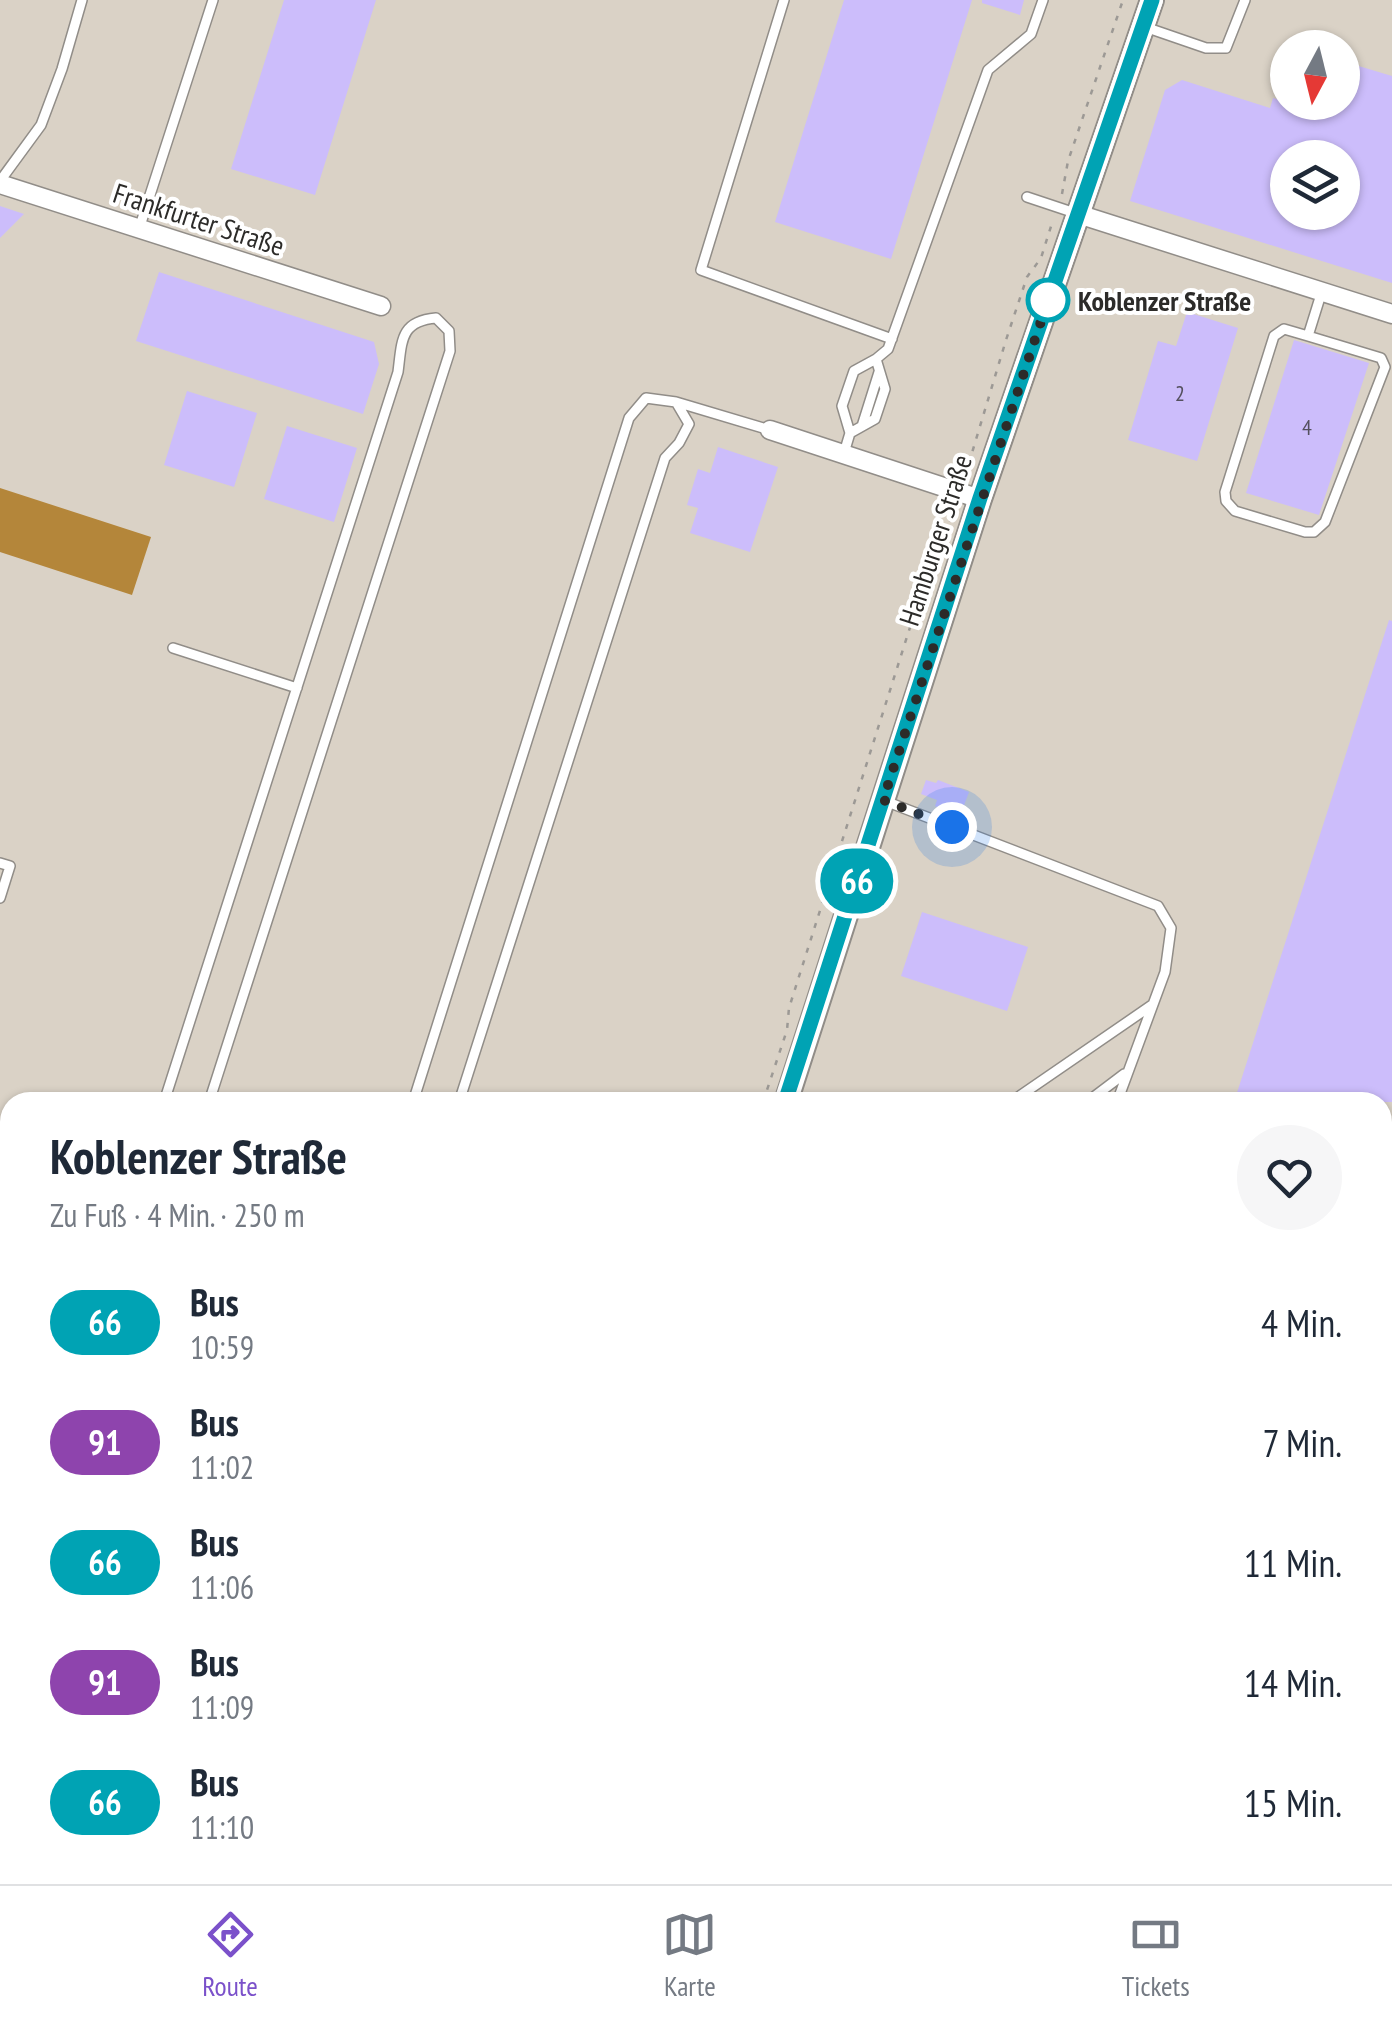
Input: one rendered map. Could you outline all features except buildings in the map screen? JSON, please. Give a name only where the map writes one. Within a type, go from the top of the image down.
[{"type":"street","name":"Hamburger Straße","points":[[789,1092],[883,800],[970,495],[1067,210],[1152,0]]},
{"type":"street","name":"Frankfurter Straße","points":[[0,182],[381,306]]},
{"type":"street","points":[[1067,210],[1392,314]]},
{"type":"street","points":[[770,430],[970,495]]},
{"type":"lane","points":[[0,182],[41,124],[82,0]]},
{"type":"lane","points":[[139,229],[213,0]]},
{"type":"lane","points":[[784,0],[701,270],[892,339]]},
{"type":"lane","points":[[844,453],[850,433],[842,406],[854,370],[888,349],[988,70],[1030,34],[1043,0]]},
{"type":"lane","points":[[1142,26],[1206,48],[1226,48],[1244,0]]},
{"type":"lane","points":[[1027,197],[1067,210]]},
{"type":"lane","points":[[1308,336],[1322,291]]},
{"type":"lane","points":[[167,1092],[398,372],[404,334],[418,320],[436,318],[449,331],[450,351],[212,1092]]},
{"type":"lane","points":[[1284,329],[1308,336],[1381,358],[1385,367],[1325,522],[1314,532],[1236,512],[1226,501],[1274,336],[1284,329]]},
{"type":"lane","points":[[850,433],[874,419],[885,389],[876,358]]},
{"type":"lane","points":[[416,1092],[629,418],[646,398],[676,402],[770,430]]},
{"type":"lane","points":[[462,1092],[665,458],[679,443],[688,424],[676,402]]},
{"type":"lane","points":[[172,648],[297,688]]},
{"type":"lane","points":[[883,800],[1158,906],[1171,928],[1165,972],[1121,1092]]},
{"type":"lane","points":[[0,862],[10,866],[0,898]]},
{"type":"lane","points":[[1026,1092],[1155,1003]]},
{"type":"lane","points":[[1100,1092],[1127,1072]]},
{"type":"path","points":[[767,1092],[787,1030],[794,991],[933,556],[970,495],[982,411],[1011,324],[1027,277],[1067,210],[1068,160],[1123,0]]},
{"type":"shaded area","points":[[0,0],[1392,0],[1392,1092],[0,1092]]},
{"type":"shaded area","points":[[0,488],[151,537],[132,595],[0,552]]},
{"type":"bus line","name":"66","points":[[788,1092],[980,498],[1152,0]]},
{"type":"place","name":"Koblenzer Straße","points":[[1048,300]]},
{"type":"route","points":[[952,827],[883,800],[1048,300]]}]
